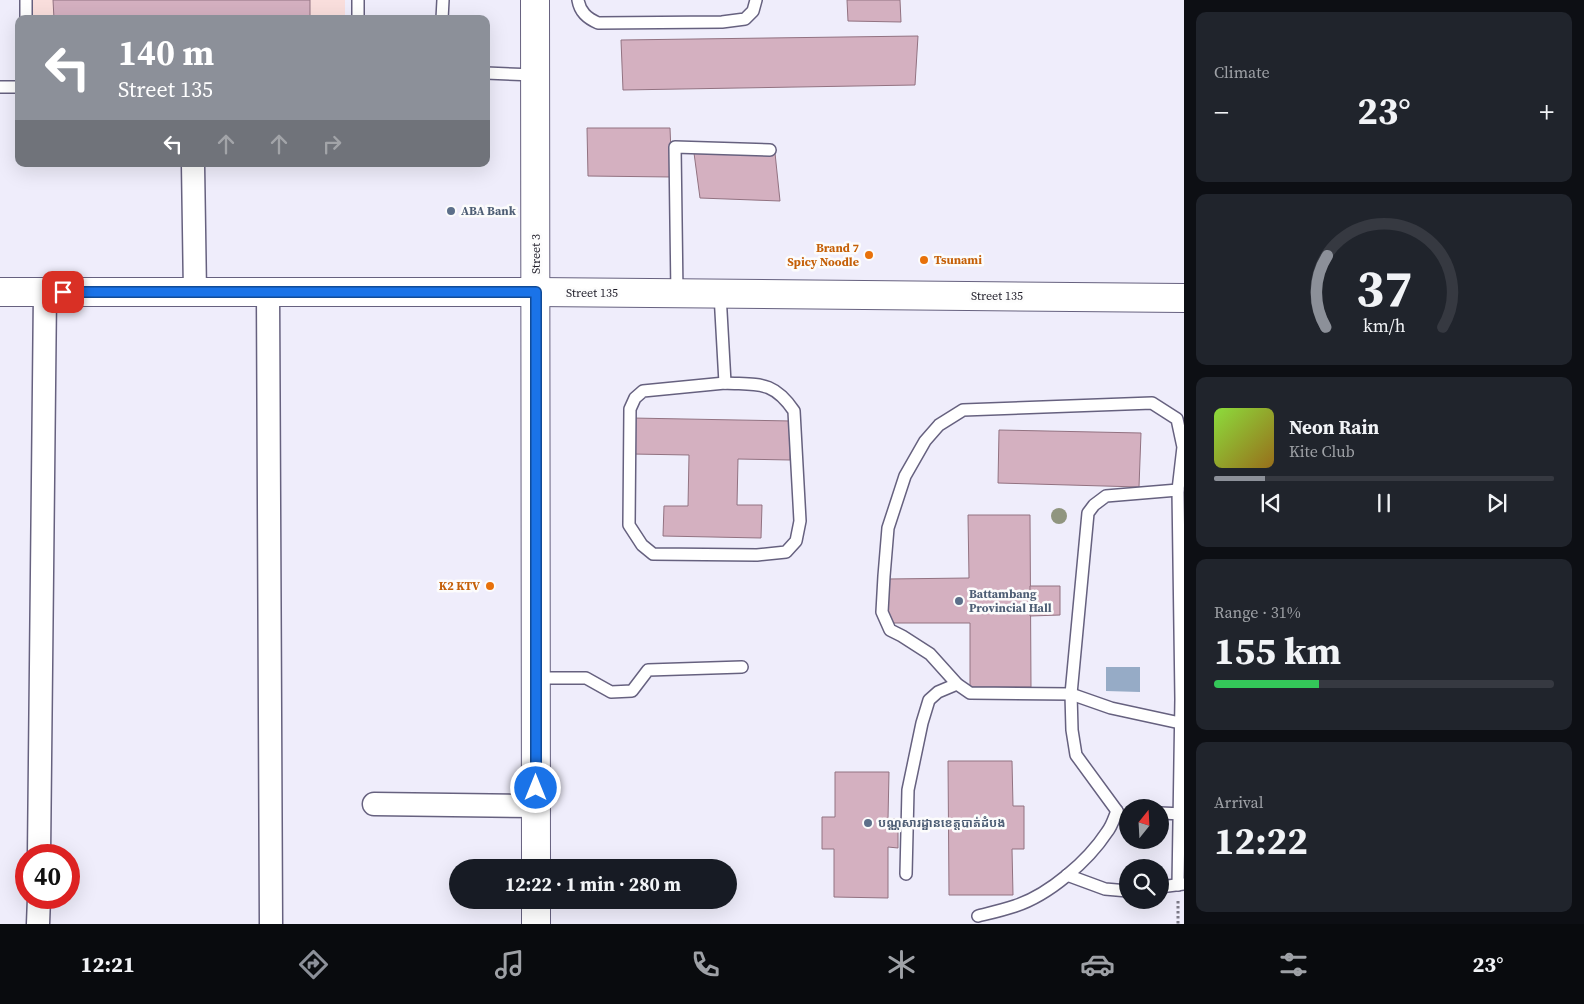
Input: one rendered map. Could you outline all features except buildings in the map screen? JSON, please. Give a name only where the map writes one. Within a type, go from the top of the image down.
[{"type":"main road","name":"Street 3","points":[[535,0],[536,859]]},
{"type":"main road","name":"Street 135","points":[[0,292],[536,292],[1184,298]]},
{"type":"main road","points":[[536,909],[536,924]]},
{"type":"street","points":[[193,167],[195,293]]},
{"type":"street","points":[[39,844],[44,292]]},
{"type":"street","points":[[268,293],[271,924]]},
{"type":"street","points":[[374,804],[536,806]]},
{"type":"street","points":[[38,924],[39,909]]},
{"type":"lane","points":[[26,0],[26,15]]},
{"type":"lane","points":[[358,0],[358,15]]},
{"type":"lane","points":[[442,15],[443,0]]},
{"type":"lane","points":[[578,0],[585,17],[598,23],[722,22],[745,19],[753,11],[756,0]]},
{"type":"lane","points":[[490,73],[535,75]]},
{"type":"lane","points":[[0,87],[15,87]]},
{"type":"lane","points":[[677,294],[674,147],[770,150]]},
{"type":"lane","points":[[720,294],[725,384]]},
{"type":"lane","points":[[725,384],[763,385],[776,390],[785,398],[794,411],[800,521],[796,541],[786,552],[757,555],[653,554],[642,545],[629,525],[630,409],[635,398],[643,392],[725,384]]},
{"type":"lane","points":[[1180,723],[1111,708],[1071,694],[970,693],[957,684],[930,654],[890,630],[882,612],[888,528],[905,476],[925,441],[939,425],[963,410],[1152,403],[1177,419],[1183,447],[1178,490],[1182,814],[1181,885]]},
{"type":"lane","points":[[1119,807],[1076,755],[1072,730],[1071,694],[1088,514],[1094,505],[1106,496],[1178,490]]},
{"type":"lane","points":[[536,678],[586,678],[601,688],[612,692],[632,691],[648,670],[742,667]]},
{"type":"lane","points":[[906,874],[908,790],[922,724],[929,700],[938,692],[957,684]]},
{"type":"lane","points":[[1169,813],[1182,814]]},
{"type":"lane","points":[[978,916],[1016,906],[1034,897],[1067,875],[1095,848],[1119,815]]},
{"type":"lane","points":[[1067,875],[1105,890],[1119,891]]},
{"type":"path","points":[[1178,924],[1181,885]]},
{"type":"shaded area","points":[[31,0],[345,0],[345,15],[31,15]]},
{"type":"water","points":[[1106,667],[1140,667],[1140,692],[1106,691]]},
{"type":"place","name":"ABA Bank","points":[[451,211]]},
{"type":"place","name":"Brand 7 Spicy Noodle","points":[[869,255]]},
{"type":"place","name":"Tsunami","points":[[924,260]]},
{"type":"place","name":"K2 KTV","points":[[490,586]]},
{"type":"place","name":"Battambang Provincial Hall","points":[[959,601]]},
{"type":"place","name":"បណ្ណសារដ្ឋានខេត្តបាត់ដំបង","points":[[868,823]]},
{"type":"route","points":[[63,292],[536,292],[536,788]]}]
